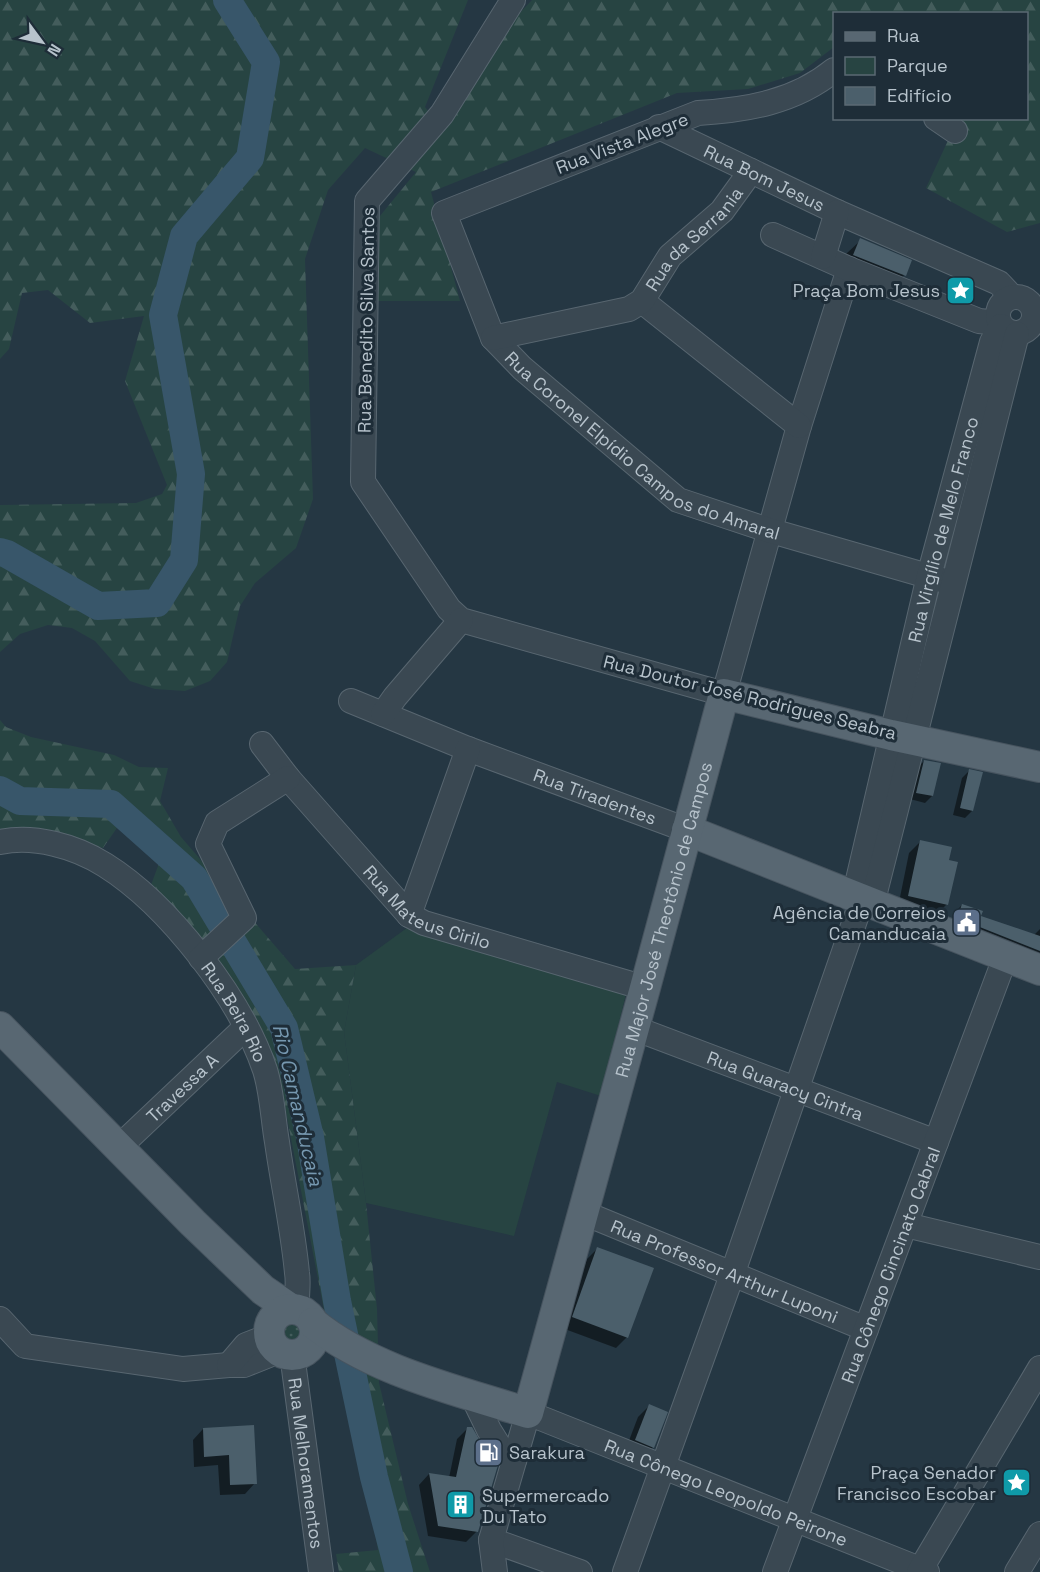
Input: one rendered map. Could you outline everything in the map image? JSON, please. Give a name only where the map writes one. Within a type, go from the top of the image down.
[{"type":"main road","name":"Rua Doutor José Rodrigues Seabra","points":[[724,694],[1040,767]]},
{"type":"main road","name":"Rua Major José Theotônio de Campos","points":[[528,1413],[724,694]]},
{"type":"main road","name":"Rua Tiradentes","points":[[687,830],[1040,970]]},
{"type":"main road","name":"Rua Cônego Leopoldo Peirone","points":[[0,1027],[118,1148],[263,1290],[295,1332],[388,1367],[528,1413]]},
{"type":"street","name":"Rua Benedito Silva Santos","points":[[461,620],[449,609],[363,483],[367,201],[442,114],[513,0]]},
{"type":"street","name":"Rua Vista Alegre","points":[[444,213],[698,113],[736,111],[787,98],[820,82],[833,71]]},
{"type":"street","name":"Rua Bom Jesus","points":[[659,127],[837,212]]},
{"type":"street","name":"Rua da Serrania","points":[[493,338],[629,309],[642,301],[670,256],[722,211],[752,171]]},
{"type":"street","points":[[823,257],[837,212],[1025,296],[1034,311],[1018,326]]},
{"type":"street","name":"Rua Coronel Elpídio Campos do Amaral","points":[[444,213],[493,338],[522,368],[678,500],[768,530],[952,583]]},
{"type":"street","points":[[773,235],[849,269],[979,321],[1018,326]]},
{"type":"street","name":"Rua Major José Theotônio de Campos","points":[[724,694],[768,530],[849,269]]},
{"type":"street","points":[[1018,326],[998,311],[1001,305],[1025,296]]},
{"type":"street","points":[[642,301],[799,426]]},
{"type":"street","name":"Rua Virgílio de Melo Franco","points":[[903,737],[929,576],[992,342],[1018,326]]},
{"type":"street","name":"Rua Virgílio de Melo Franco","points":[[903,737],[952,583],[1018,326]]},
{"type":"street","name":"Rua Doutor José Rodrigues Seabra","points":[[461,620],[724,694]]},
{"type":"street","points":[[383,714],[461,620]]},
{"type":"street","name":"Rua Tiradentes","points":[[351,701],[468,749],[687,830]]},
{"type":"street","points":[[625,1572],[863,900],[903,737]]},
{"type":"street","name":"Rua Mateus Cirilo","points":[[262,744],[288,778],[409,915],[424,923],[645,988]]},
{"type":"street","points":[[409,915],[468,749]]},
{"type":"street","points":[[209,950],[244,918],[208,844],[217,823],[288,778]]},
{"type":"street","name":"Rua Beira Rio","points":[[0,842],[11,840],[46,842],[82,852],[105,865],[209,950],[265,1072],[298,1275],[295,1332]]},
{"type":"street","name":"Rua Cônego Cincinato Cabral","points":[[774,1572],[1005,958]]},
{"type":"street","name":"Travessa A","points":[[118,1148],[246,1027]]},
{"type":"street","name":"Rua Guaracy Cintra","points":[[634,1028],[936,1142]]},
{"type":"street","name":"Rua Professor Arthur Luponi","points":[[584,1213],[866,1329]]},
{"type":"street","points":[[906,1225],[1040,1257]]},
{"type":"street","points":[[0,1319],[25,1346]]},
{"type":"street","points":[[0,1351],[25,1346],[183,1369],[229,1365],[246,1346],[295,1332]]},
{"type":"street","name":"Rua Melhoramentos","points":[[295,1332],[321,1572]]},
{"type":"street","points":[[922,1571],[1040,1368]]},
{"type":"street","points":[[472,1395],[502,1451],[515,1458]]},
{"type":"street","name":"Rua Major José Theotônio de Campos","points":[[495,1572],[491,1540],[528,1413]]},
{"type":"street","name":"Rua Cônego Leopoldo Peirone","points":[[528,1413],[922,1571]]},
{"type":"street","points":[[1017,1572],[1040,1534]]},
{"type":"street","points":[[491,1540],[580,1572]]},
{"type":"green space","points":[[0,0],[468,0],[425,107],[444,132],[501,33],[532,0],[1040,0],[1040,223],[1007,232],[926,188],[958,120],[1028,120],[1028,12],[833,12],[833,48],[800,73],[748,89],[677,93],[431,192],[460,301],[376,301],[375,222],[416,172],[365,148],[328,190],[305,259],[313,499],[296,548],[255,583],[240,606],[227,662],[210,681],[185,691],[155,689],[130,681],[95,641],[72,628],[48,625],[20,634],[0,652],[0,505],[136,503],[162,494],[167,485],[125,381],[144,316],[90,323],[48,290],[22,293],[9,349],[0,359]]},
{"type":"green space","points":[[0,720],[6,727],[31,737],[114,755],[139,767],[168,768],[160,801],[181,837],[295,969],[356,965],[344,1032],[377,1309],[379,1383],[408,1504],[430,1572],[339,1572],[336,1554],[378,1550],[349,1375],[324,1310],[279,1076],[258,1023],[218,965],[151,885],[161,858],[119,825],[103,848],[48,830],[0,829]]},
{"type":"green space","points":[[411,925],[626,994],[601,1096],[557,1082],[514,1236],[366,1203],[344,1032],[356,965]]},
{"type":"green space","points":[[290,1311],[312,1336],[302,1348],[286,1351],[272,1329],[278,1317]]},
{"type":"building","points":[[860,238],[912,260],[906,276],[853,255]]},
{"type":"building","points":[[924,760],[941,763],[933,796],[916,793]]},
{"type":"building","points":[[969,769],[983,772],[973,811],[960,808]]},
{"type":"building","points":[[920,840],[952,847],[949,860],[958,862],[948,905],[908,896]]},
{"type":"building","points":[[962,904],[983,911],[981,916],[1040,936],[1040,951],[957,918]]},
{"type":"building","points":[[597,1247],[654,1268],[628,1338],[572,1317]]},
{"type":"building","points":[[649,1404],[668,1412],[654,1448],[635,1440]]},
{"type":"building","points":[[254,1425],[257,1484],[230,1485],[229,1455],[204,1457],[203,1428]]},
{"type":"building","name":"Supermercado Du Tato","points":[[467,1427],[472,1427],[490,1458],[498,1465],[478,1532],[438,1526],[429,1473],[456,1477]]},
{"type":"waterway","name":"Rio Camanducaia","points":[[0,552],[98,606],[157,603],[184,560],[191,474],[163,315],[184,236],[250,158],[266,62],[227,0]]},
{"type":"waterway","name":"Rio Camanducaia","points":[[0,790],[20,801],[111,804],[194,878],[284,1028],[310,1137],[337,1301],[374,1477],[399,1572]]},
{"type":"place","name":"Praça Bom Jesus","points":[[961,290]]},
{"type":"place","name":"Agência de Correios Camanducaia","points":[[967,922]]},
{"type":"place","name":"Sarakura","points":[[488,1452]]},
{"type":"place","name":"Praça Senador Francisco Escobar","points":[[1017,1482]]},
{"type":"place","name":"Supermercado Du Tato","points":[[461,1505]]}]
